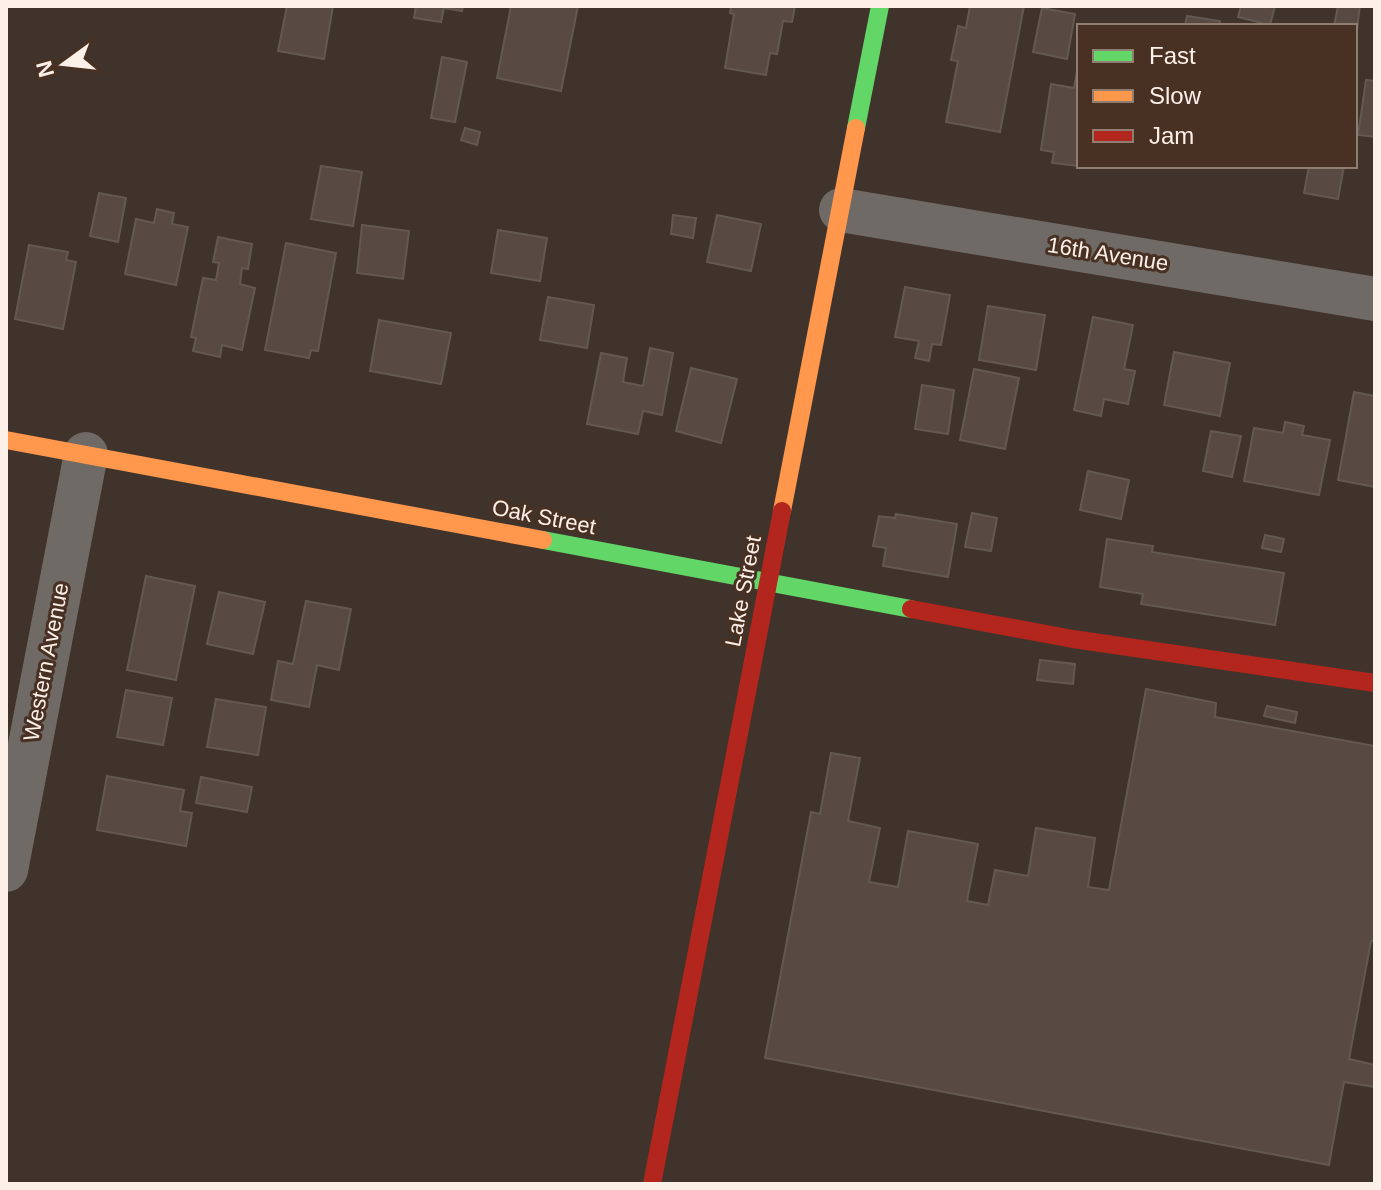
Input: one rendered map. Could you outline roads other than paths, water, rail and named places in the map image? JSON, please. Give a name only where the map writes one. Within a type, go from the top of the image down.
[{"type":"street","name":"Lake Street","points":[[652,1184],[880,6]]},
{"type":"street","name":"16th Avenue","points":[[841,210],[1375,299]]},
{"type":"street","name":"Oak Street","points":[[6,440],[1073,639],[1375,683]]},
{"type":"street","name":"Western Avenue","points":[[6,870],[86,454]]}]
